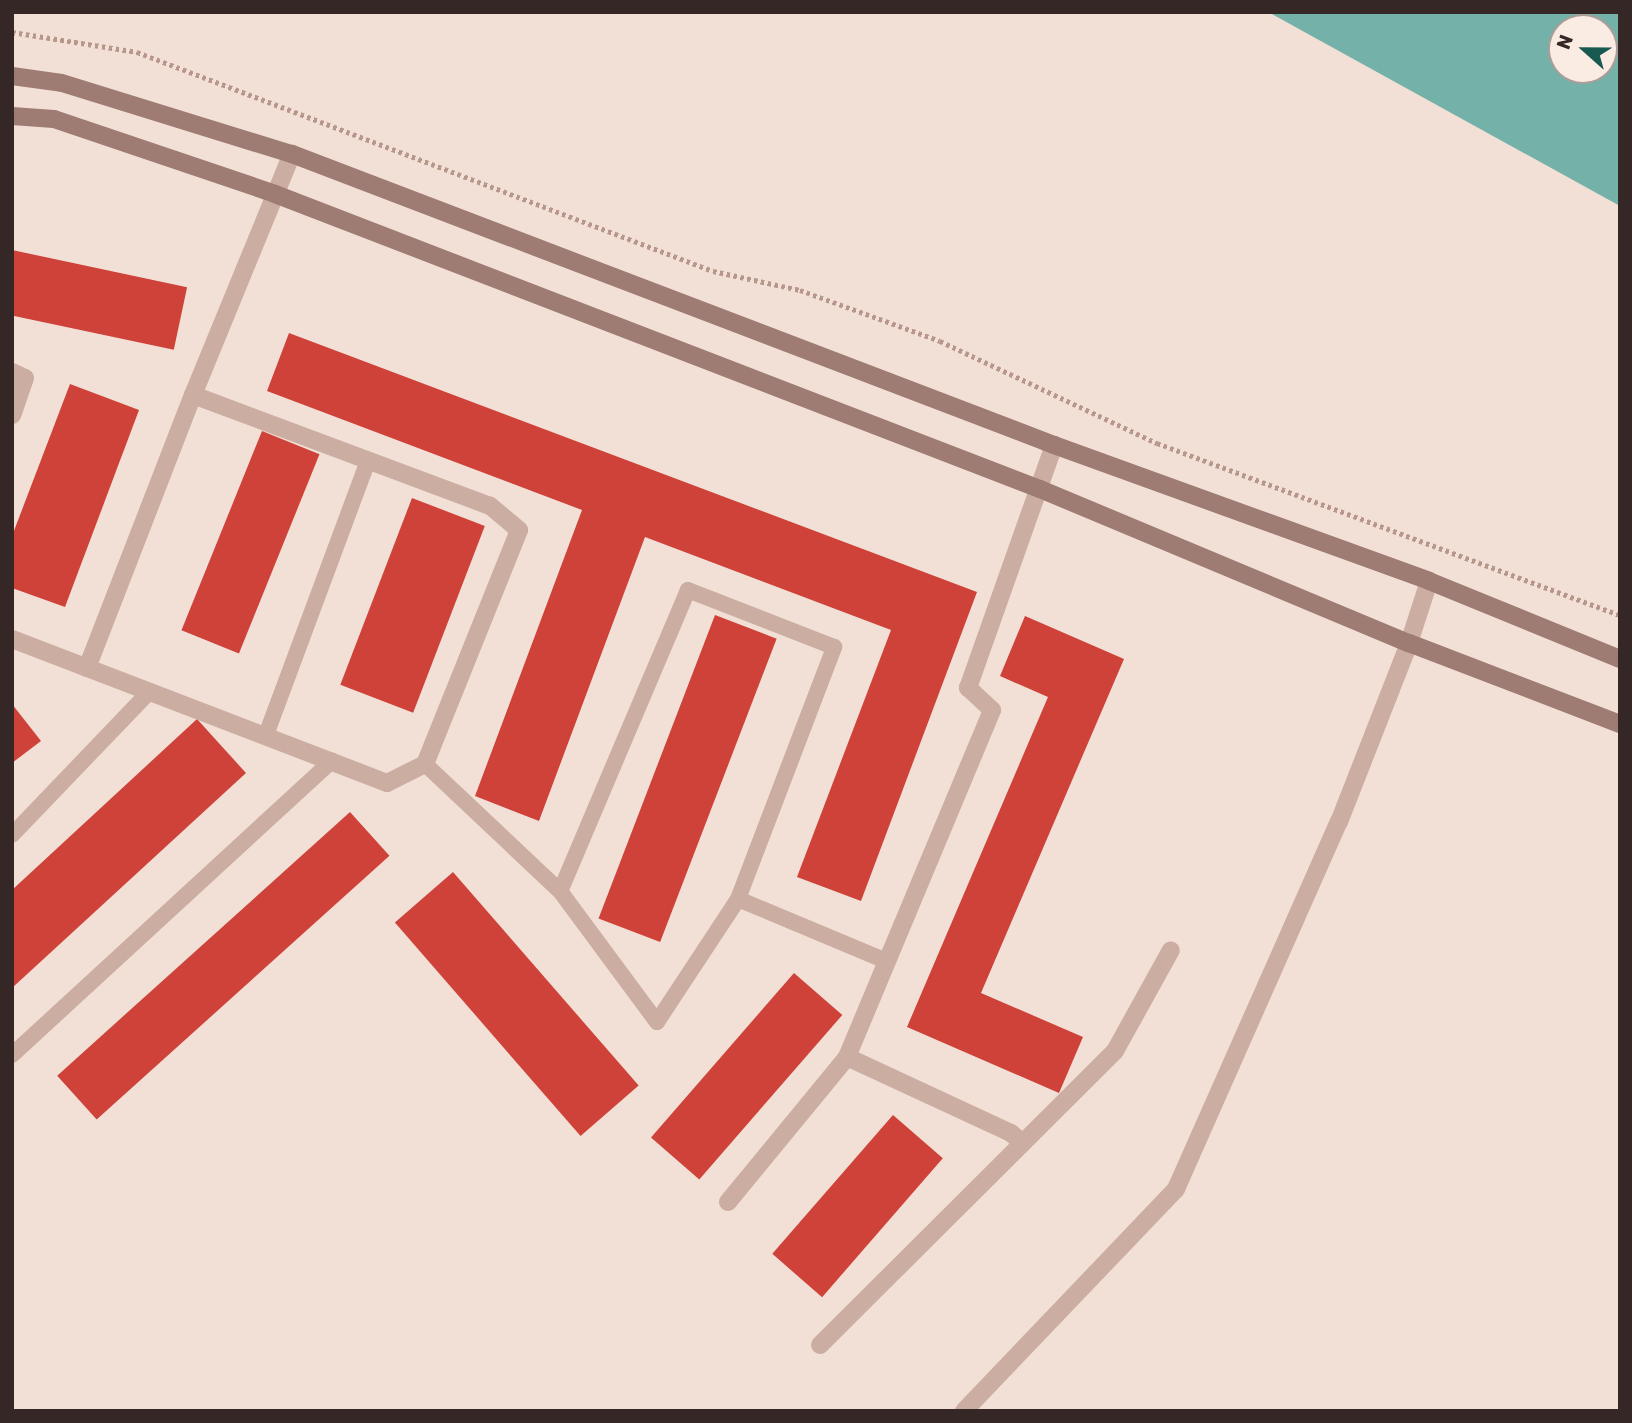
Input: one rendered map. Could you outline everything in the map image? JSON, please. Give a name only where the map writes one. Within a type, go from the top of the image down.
[{"type":"main road","points":[[12,76],[62,83],[292,154],[1054,445],[1429,581],[1620,659]]},
{"type":"main road","points":[[12,116],[54,119],[275,194],[1040,489],[1409,643],[1620,724]]},
{"type":"street","points":[[87,668],[193,395],[292,154]]},
{"type":"street","points":[[12,372],[25,378],[12,415]]},
{"type":"street","points":[[12,639],[387,783],[425,764],[519,530],[490,506],[193,395]]},
{"type":"street","points":[[728,1202],[846,1057],[992,710],[968,688],[1054,445]]},
{"type":"street","points":[[964,1411],[1176,1189],[1339,822],[1409,643],[1429,581]]},
{"type":"street","points":[[820,1345],[1115,1051],[1171,950]]},
{"type":"street","points":[[846,1057],[1011,1133],[1021,1142]]},
{"type":"lane","points":[[266,735],[368,460]]},
{"type":"lane","points":[[425,764],[559,891],[657,1022],[738,899],[834,647],[688,590],[559,891]]},
{"type":"lane","points":[[12,835],[150,691]]},
{"type":"lane","points":[[12,1055],[332,761]]},
{"type":"lane","points":[[738,899],[887,961]]},
{"type":"path","points":[[12,32],[137,52],[713,271],[813,295],[940,341],[1157,443],[1620,615]]},
{"type":"water","points":[[1268,12],[1620,12],[1620,206]]},
{"type":"building","points":[[12,250],[187,287],[174,350],[12,315]]},
{"type":"building","points":[[289,333],[977,592],[861,901],[797,877],[891,630],[645,537],[539,821],[475,796],[582,510],[267,391]]},
{"type":"building","points":[[70,384],[139,410],[65,607],[12,588],[12,536]]},
{"type":"building","points":[[262,431],[319,454],[239,654],[181,630]]},
{"type":"building","points":[[412,498],[485,526],[413,713],[340,685]]},
{"type":"building","points":[[715,615],[777,639],[660,942],[599,918]]},
{"type":"building","points":[[1025,616],[1124,659],[981,993],[1083,1037],[1059,1093],[907,1027],[1048,697],[1000,676]]},
{"type":"building","points":[[12,704],[41,741],[12,763]]},
{"type":"building","points":[[197,719],[246,773],[12,988],[12,890]]},
{"type":"building","points":[[350,812],[389,856],[97,1119],[57,1076]]},
{"type":"building","points":[[453,872],[639,1086],[581,1136],[395,923]]},
{"type":"building","points":[[794,973],[842,1015],[699,1180],[651,1138]]},
{"type":"building","points":[[893,1115],[943,1158],[822,1297],[772,1254]]}]
